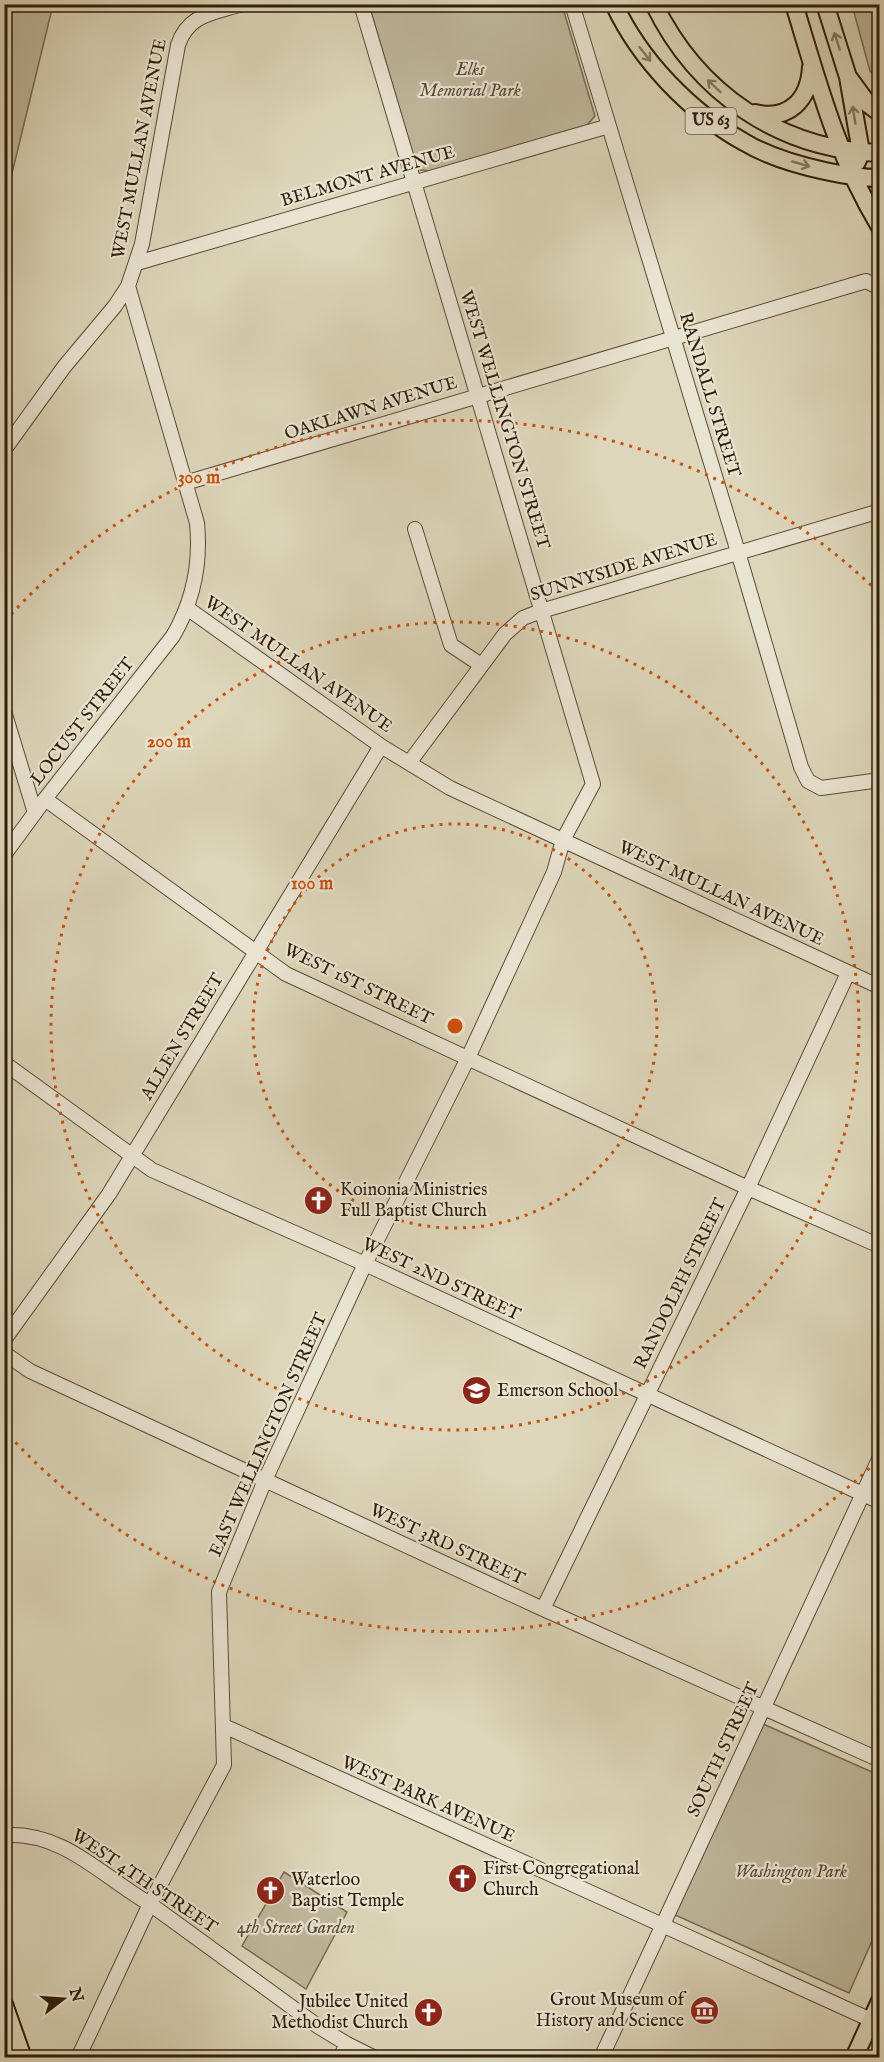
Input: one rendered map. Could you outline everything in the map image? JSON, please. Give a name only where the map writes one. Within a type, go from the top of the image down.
[{"type":"main road","name":"US 63","points":[[614,4],[631,34],[655,67],[693,106],[718,126],[770,155],[803,166],[852,177]]},
{"type":"main road","name":"US 63","points":[[654,4],[681,52],[713,86],[743,110],[791,135],[840,149],[879,153]]},
{"type":"main road","points":[[794,4],[840,149],[879,227]]},
{"type":"main road","points":[[825,4],[848,77],[861,152],[852,177]]},
{"type":"main road","points":[[743,110],[776,115],[794,107],[808,88],[811,60]]},
{"type":"main road","points":[[848,77],[868,104],[879,113]]},
{"type":"main road","points":[[852,177],[879,178]]},
{"type":"main road","points":[[854,2058],[875,2022],[879,2001]]},
{"type":"main road","points":[[4,2004],[22,2058]]},
{"type":"street","name":"WEST MULLAN AVENUE","points":[[242,4],[200,17],[182,33],[137,263],[128,286],[197,523],[199,542],[196,581],[187,608],[381,746],[450,788],[879,987]]},
{"type":"street","name":"WEST WELLINGTON STREET","points":[[362,4],[593,784],[563,840]]},
{"type":"street","name":"RANDALL STREET","points":[[572,4],[801,766],[808,781],[821,788],[879,780]]},
{"type":"street","name":"BELMONT AVENUE","points":[[137,263],[609,126]]},
{"type":"street","name":"OAKLAWN AVENUE","points":[[185,483],[866,281],[878,286]]},
{"type":"street","points":[[4,450],[64,367],[113,309],[128,286]]},
{"type":"street","name":"SUNNYSIDE AVENUE","points":[[409,763],[481,665],[513,626],[523,618],[879,511]]},
{"type":"street","points":[[415,528],[451,645],[481,665]]},
{"type":"street","name":"LOCUST STREET","points":[[4,855],[173,636],[187,608]]},
{"type":"street","points":[[4,711],[35,813]]},
{"type":"street","name":"ALLEN STREET","points":[[4,1340],[109,1194],[381,746]]},
{"type":"street","name":"WEST 1ST STREET","points":[[45,799],[286,974],[748,1188],[879,1246]]},
{"type":"street","name":"EAST WELLINGTON STREET","points":[[78,2058],[150,1904],[224,1765],[219,1592],[265,1480],[365,1264],[468,1058],[554,872],[563,840]]},
{"type":"street","name":"RANDOLPH STREET","points":[[543,1609],[748,1188],[848,973]]},
{"type":"street","name":"WEST 2ND STREET","points":[[4,1063],[152,1170],[365,1264],[879,1502]]},
{"type":"street","name":"WEST 3RD STREET","points":[[4,1353],[30,1371],[543,1609],[879,1760]]},
{"type":"street","name":"SOUTH STREET","points":[[601,2058],[879,1458]]},
{"type":"street","name":"WEST PARK AVENUE","points":[[224,1726],[875,2022]]},
{"type":"street","name":"WEST 4TH STREET","points":[[4,1835],[20,1834],[35,1837],[68,1849],[150,1904],[319,2027],[375,2058]]},
{"type":"street","points":[[340,2058],[347,2044]]},
{"type":"green space","points":[[4,5],[53,5],[5,202]]},
{"type":"green space","name":"Elks Memorial Park","points":[[369,5],[562,5],[595,116],[587,125],[430,171],[420,170],[416,165]]},
{"type":"green space","points":[[852,5],[879,5],[879,80],[870,71]]},
{"type":"green space","name":"Washington Park","points":[[763,1724],[879,1775],[879,1925],[849,1993],[675,1915]]},
{"type":"green space","name":"4th Street Garden","points":[[284,1872],[347,1912],[306,1989],[242,1946]]},
{"type":"place","name":"Koinonia Ministries Full Baptist Church","points":[[319,1200]]},
{"type":"place","name":"Emerson School","points":[[476,1391]]},
{"type":"place","name":"First Congregational Church","points":[[462,1879]]},
{"type":"place","name":"Waterloo Baptist Temple","points":[[270,1890]]},
{"type":"place","name":"Grout Museum of History and Science","points":[[705,2010]]},
{"type":"place","name":"Jubilee United Methodist Church","points":[[429,2012]]}]
